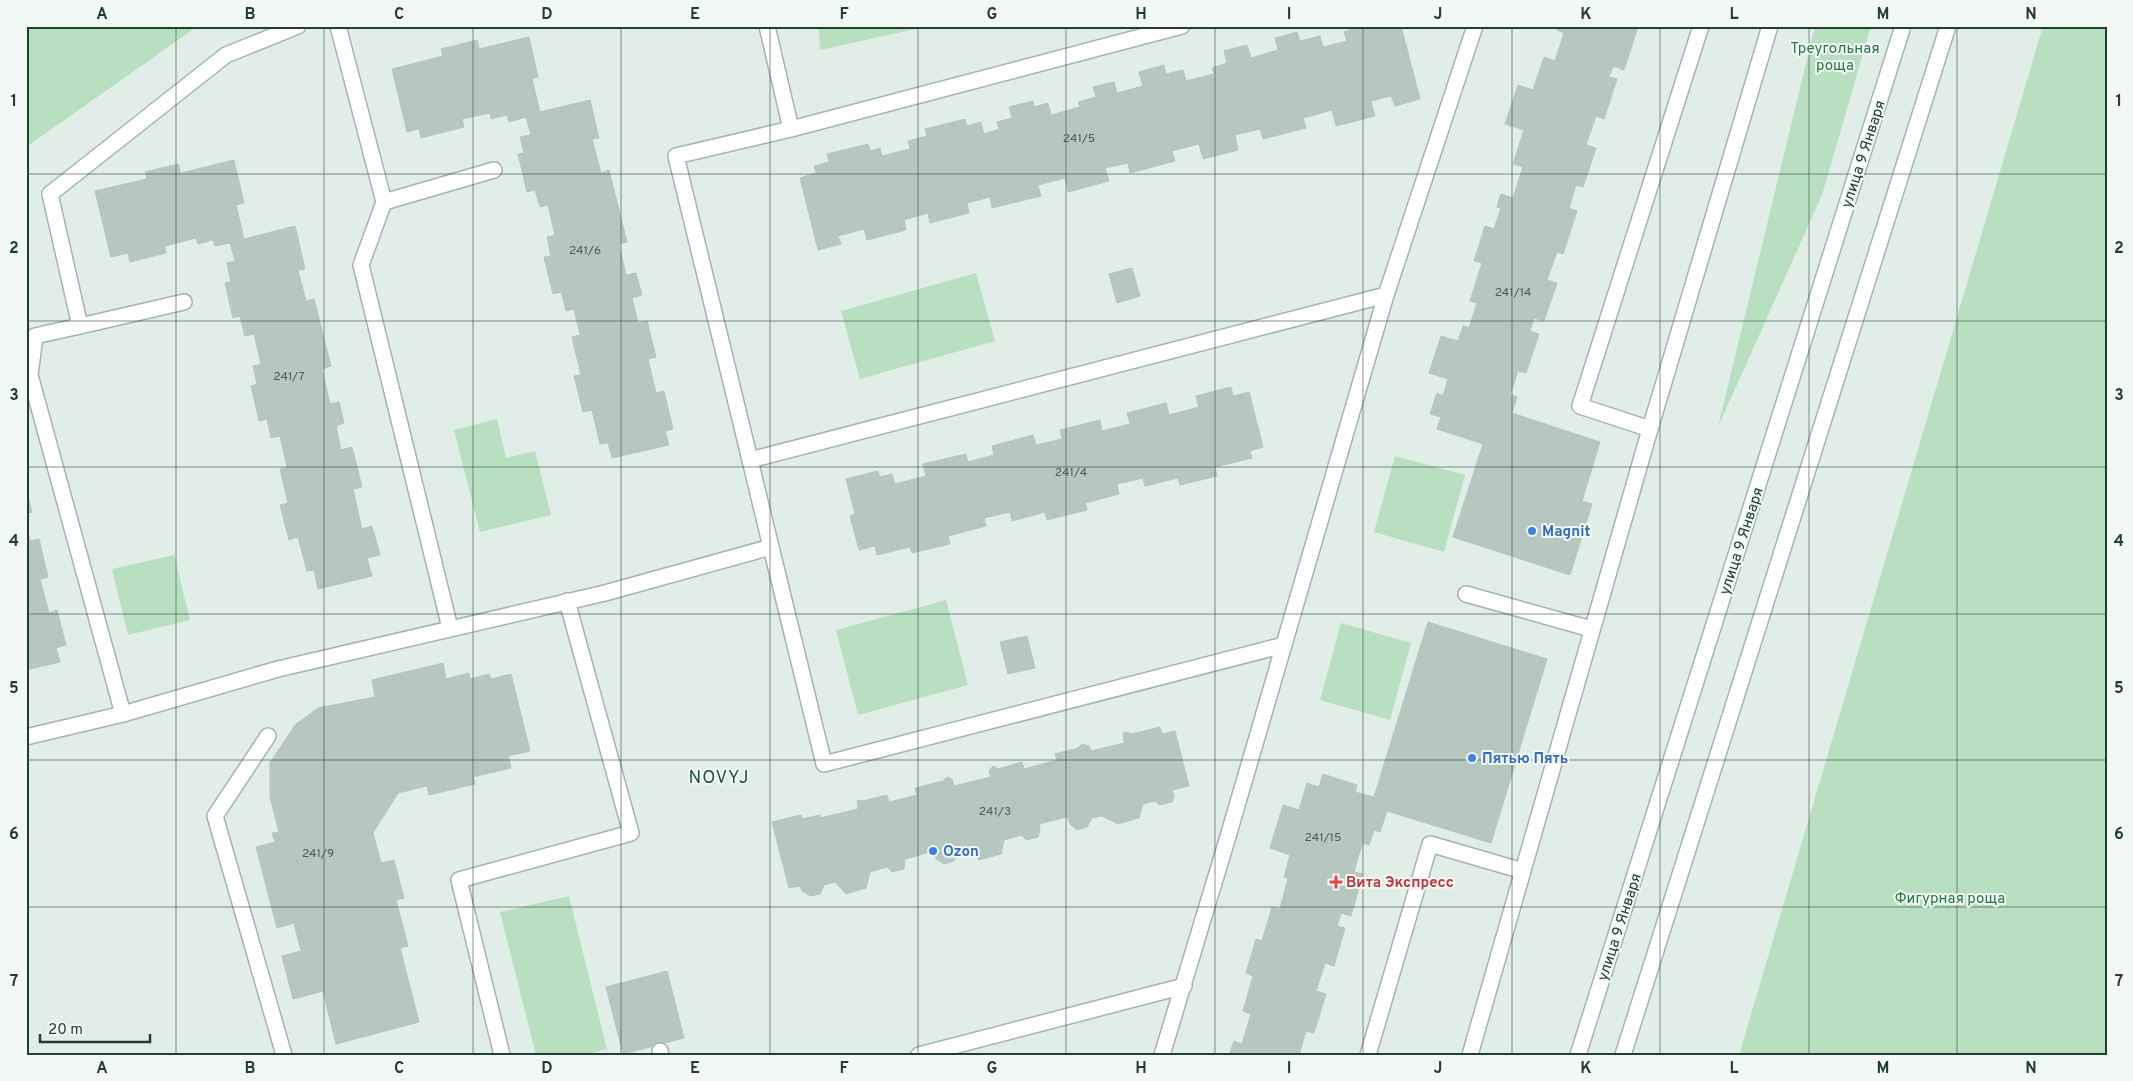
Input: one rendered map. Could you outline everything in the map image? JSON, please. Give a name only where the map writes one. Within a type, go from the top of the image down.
[{"type":"main road","points":[[80,326],[50,194],[226,55],[298,26]]},
{"type":"main road","points":[[338,26],[384,202],[362,265],[450,628]]},
{"type":"main road","points":[[767,26],[791,129]]},
{"type":"main road","points":[[1182,26],[791,129],[676,156],[824,764],[1284,645]]},
{"type":"main road","points":[[1162,1055],[1184,986],[1386,295],[1475,26]]},
{"type":"main road","points":[[1650,429],[1580,406],[1701,26]]},
{"type":"main road","points":[[1470,1055],[1591,629],[1770,26]]},
{"type":"main road","name":"улица 9 Января","points":[[1578,1055],[1903,26]]},
{"type":"main road","points":[[1623,1055],[1948,26]]},
{"type":"main road","points":[[384,202],[494,170]]},
{"type":"main road","points":[[750,460],[1386,295]]},
{"type":"main road","points":[[123,714],[30,375],[36,336],[184,302]]},
{"type":"main road","points":[[26,737],[123,714],[278,669],[567,601],[771,547]]},
{"type":"main road","points":[[1466,594],[1591,629]]},
{"type":"main road","points":[[502,1055],[458,880],[631,834],[567,601]]},
{"type":"main road","points":[[268,736],[215,816],[284,1055]]},
{"type":"main road","points":[[1368,1055],[1430,844],[1523,871]]},
{"type":"main road","points":[[920,1055],[1184,986]]},
{"type":"green space","points":[[26,26],[198,26],[26,147]]},
{"type":"green space","points":[[819,26],[929,26],[820,50]]},
{"type":"green space","name":"Треугольная роща","points":[[1815,26],[1871,26],[1822,195],[1718,427]]},
{"type":"green space","name":"Фигурная роща","points":[[2043,26],[2107,26],[2107,1055],[1739,1055]]},
{"type":"green space","points":[[976,273],[995,341],[860,379],[841,311]]},
{"type":"green space","points":[[497,419],[506,458],[535,451],[551,515],[480,532],[454,430]]},
{"type":"green space","points":[[1395,456],[1465,475],[1444,552],[1374,532]]},
{"type":"green space","points":[[174,555],[190,620],[128,635],[112,569]]},
{"type":"green space","points":[[946,600],[968,685],[858,715],[836,630]]},
{"type":"green space","points":[[1341,623],[1411,643],[1390,720],[1320,700]]},
{"type":"green space","points":[[569,896],[607,1049],[584,1055],[536,1055],[500,912]]},
{"type":"building","points":[[1362,26],[1401,26],[1420,99],[1395,106],[1391,96],[1371,101],[1375,116],[1336,126],[1332,110],[1303,118],[1306,128],[1263,139],[1260,129],[1235,135],[1238,150],[1203,159],[1199,144],[1172,151],[1175,161],[1130,173],[1128,163],[1105,168],[1109,181],[1068,192],[1065,178],[1038,185],[1041,196],[992,208],[990,197],[967,203],[969,213],[930,223],[928,213],[904,220],[906,230],[867,240],[864,229],[838,236],[841,244],[818,250],[800,178],[816,173],[814,166],[829,162],[827,154],[868,144],[870,151],[880,148],[882,156],[910,149],[908,141],[927,136],[925,129],[965,119],[967,126],[981,122],[984,134],[999,129],[997,122],[1012,118],[1009,107],[1033,101],[1034,107],[1048,103],[1051,115],[1080,107],[1078,102],[1096,97],[1093,87],[1114,82],[1117,93],[1143,86],[1139,72],[1164,65],[1166,74],[1183,70],[1186,81],[1214,74],[1212,68],[1227,63],[1224,51],[1247,45],[1251,58],[1278,50],[1275,38],[1297,32],[1300,41],[1320,36],[1323,47],[1347,41],[1344,32]]},
{"type":"building","points":[[1558,26],[1626,26],[1637,30],[1624,70],[1613,66],[1609,77],[1617,79],[1604,119],[1596,116],[1586,145],[1596,148],[1583,187],[1576,185],[1569,208],[1577,211],[1563,254],[1557,252],[1547,280],[1557,283],[1544,321],[1534,318],[1530,331],[1539,334],[1526,373],[1518,371],[1510,395],[1517,397],[1512,413],[1600,442],[1582,501],[1592,504],[1570,575],[1453,537],[1483,444],[1437,429],[1441,417],[1430,414],[1437,393],[1443,396],[1448,379],[1429,373],[1441,336],[1458,341],[1463,326],[1469,328],[1477,303],[1470,301],[1482,263],[1474,261],[1485,226],[1494,229],[1501,208],[1497,207],[1501,194],[1513,198],[1523,167],[1513,164],[1524,130],[1505,124],[1518,85],[1533,90],[1544,57],[1555,61],[1564,33],[1557,30]]},
{"type":"building","points":[[529,37],[538,77],[532,79],[540,112],[590,100],[599,138],[592,139],[601,173],[609,170],[627,242],[619,244],[626,275],[636,273],[642,295],[632,298],[638,323],[647,321],[656,357],[648,359],[656,393],[664,391],[673,429],[665,431],[669,445],[612,458],[608,443],[600,444],[592,410],[583,412],[574,376],[581,375],[572,337],[580,335],[574,309],[566,311],[561,292],[553,294],[544,257],[551,256],[547,237],[555,235],[548,205],[540,207],[535,190],[527,192],[518,154],[524,153],[520,137],[531,135],[526,117],[509,122],[507,115],[491,119],[490,113],[462,119],[464,127],[421,138],[419,129],[407,132],[392,69],[443,56],[441,49],[477,40],[479,49]]},
{"type":"building","points":[[234,160],[244,203],[236,205],[244,239],[295,226],[305,269],[298,270],[306,301],[314,299],[331,366],[322,369],[330,404],[339,402],[344,423],[336,426],[341,450],[352,447],[362,487],[353,489],[362,529],[372,526],[380,555],[367,558],[372,576],[318,589],[314,570],[307,571],[298,537],[289,540],[280,505],[288,503],[280,469],[287,467],[280,436],[271,438],[267,419],[259,421],[251,386],[257,384],[253,366],[261,364],[254,334],[245,336],[240,316],[233,318],[225,283],[231,282],[227,263],[235,261],[230,243],[215,246],[213,240],[198,244],[196,238],[165,246],[166,253],[130,262],[128,253],[111,257],[95,191],[147,179],[145,172],[178,164],[181,173]]},
{"type":"building","points":[[1132,268],[1140,296],[1117,303],[1109,274]]},
{"type":"building","points":[[1231,387],[1233,396],[1249,392],[1263,447],[1250,451],[1252,458],[1215,467],[1217,476],[1180,485],[1178,478],[1145,486],[1143,478],[1117,484],[1119,494],[1085,503],[1087,510],[1047,520],[1045,512],[1012,521],[1010,512],[984,518],[986,526],[948,536],[950,544],[912,553],[910,547],[877,555],[875,546],[859,550],[850,516],[855,514],[846,479],[878,471],[880,477],[892,474],[895,484],[926,476],[923,464],[966,454],[968,462],[994,455],[992,446],[1033,435],[1036,445],[1062,439],[1060,430],[1100,420],[1102,431],[1130,424],[1127,413],[1166,403],[1169,415],[1199,407],[1196,396]]},
{"type":"building","points":[[26,489],[32,512],[26,514]]},
{"type":"building","points":[[26,527],[30,541],[39,539],[48,577],[40,579],[49,613],[57,610],[66,645],[56,648],[60,662],[26,670]]},
{"type":"building","points":[[1428,622],[1547,659],[1491,843],[1387,811],[1380,832],[1374,830],[1369,845],[1363,843],[1358,857],[1354,872],[1363,874],[1351,916],[1341,913],[1337,926],[1345,928],[1334,966],[1325,963],[1316,991],[1326,994],[1314,1033],[1306,1031],[1299,1055],[1229,1055],[1234,1041],[1242,1044],[1251,1014],[1243,1011],[1253,976],[1246,973],[1256,939],[1262,941],[1272,907],[1280,909],[1288,878],[1284,877],[1290,855],[1270,848],[1283,805],[1299,810],[1307,783],[1319,787],[1323,774],[1357,785],[1355,792],[1374,797]]},
{"type":"building","points":[[1027,636],[1035,668],[1008,674],[1000,642]]},
{"type":"building","points":[[443,663],[446,679],[469,673],[470,679],[489,674],[491,679],[511,674],[530,751],[508,756],[511,768],[473,777],[475,784],[429,795],[427,786],[398,793],[373,833],[381,863],[394,860],[404,898],[396,900],[408,946],[400,948],[419,1022],[336,1044],[323,991],[293,999],[282,956],[301,951],[294,923],[277,928],[256,847],[275,842],[272,833],[279,832],[270,797],[270,763],[295,725],[318,708],[375,697],[372,680]]},
{"type":"building","points":[[1160,727],[1162,734],[1175,731],[1189,786],[1172,790],[1174,796],[1172,802],[1160,805],[1155,801],[1143,804],[1139,818],[1118,824],[1102,816],[1092,818],[1087,827],[1077,830],[1070,824],[1067,817],[1039,824],[1038,837],[1026,840],[1022,835],[1004,840],[1001,854],[979,860],[969,850],[959,853],[954,861],[944,864],[936,859],[934,851],[905,859],[904,869],[892,872],[887,867],[870,872],[866,888],[846,894],[835,882],[824,885],[820,894],[810,896],[802,891],[800,886],[789,888],[772,822],[801,815],[802,819],[820,815],[820,818],[858,809],[857,801],[859,800],[863,801],[887,795],[889,802],[917,795],[915,788],[943,781],[947,777],[952,779],[954,786],[991,777],[989,771],[993,766],[998,769],[1022,762],[1024,769],[1057,760],[1055,754],[1078,748],[1082,744],[1089,746],[1091,751],[1124,743],[1123,733],[1132,734]]},
{"type":"building","points":[[667,971],[684,1038],[623,1054],[606,987]]},
{"type":"place","name":"Magnit","points":[[1532,531]]},
{"type":"place","name":"Пятью Пять","points":[[1472,758]]},
{"type":"place","name":"Ozon","points":[[933,851]]},
{"type":"place","name":"Вита Экспресс","points":[[1336,882]]},
{"type":"district","name":"NOVYJ","points":[[719,777]]}]
